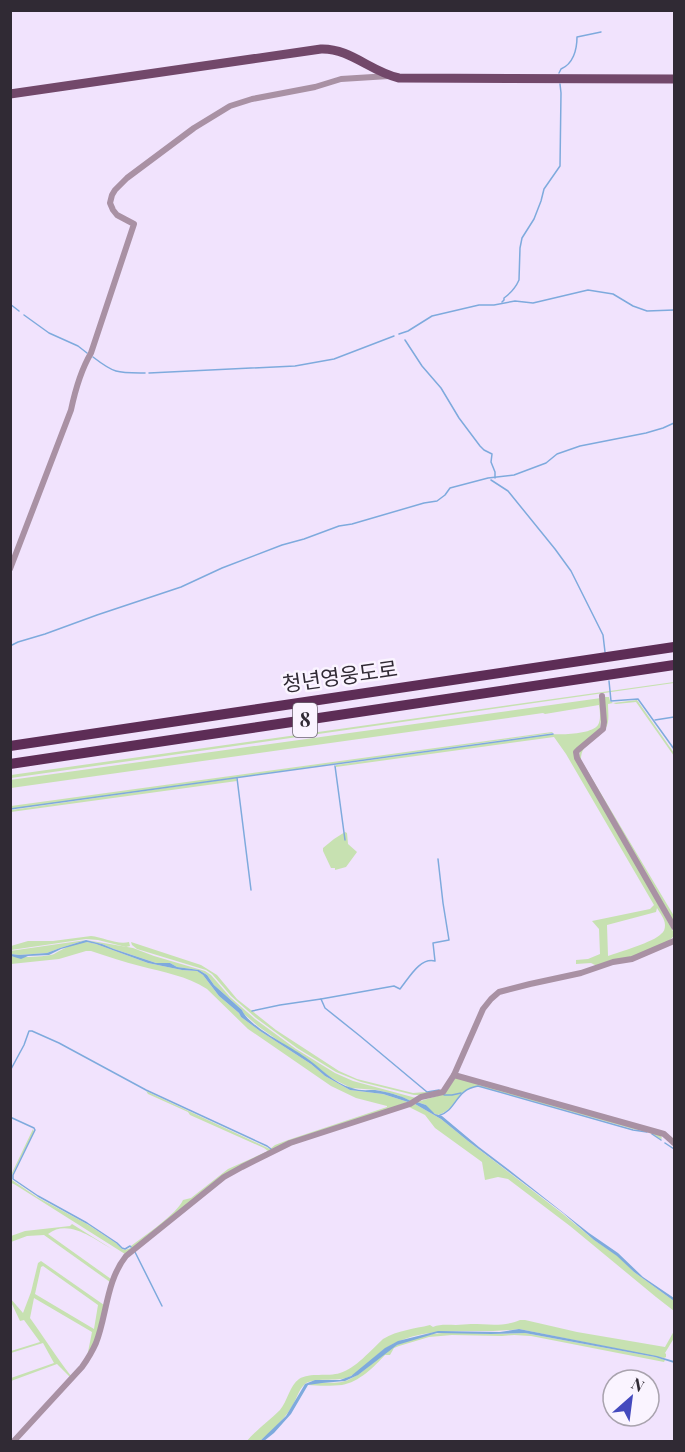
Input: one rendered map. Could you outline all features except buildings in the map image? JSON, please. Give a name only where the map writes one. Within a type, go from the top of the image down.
[{"type":"highway","name":"청년영웅도로","points":[[10,746],[675,647]]},
{"type":"highway","name":"청년영웅도로","points":[[10,764],[675,665]]},
{"type":"main road","points":[[10,94],[330,48],[399,78],[675,79]]},
{"type":"street","points":[[10,569],[67,421],[133,228],[134,224],[117,215],[113,210],[110,203],[115,190],[127,178],[194,128],[230,106],[341,79],[390,76]]},
{"type":"street","points":[[602,696],[603,729],[578,750],[576,755],[675,927]]},
{"type":"street","points":[[14,1442],[89,1358],[96,1342],[115,1274],[126,1256],[224,1178],[290,1143],[413,1102],[421,1097],[443,1092],[454,1075],[483,1009],[499,992],[632,959],[675,941]]},
{"type":"street","points":[[454,1075],[664,1134],[675,1143]]},
{"type":"green space","points":[[674,683],[11,778],[11,775]]},
{"type":"green space","points":[[603,697],[609,697],[613,703],[608,704],[607,727],[586,745],[581,760],[674,916],[674,924],[579,757],[580,750],[603,730]]},
{"type":"green space","points":[[601,698],[600,728],[574,752],[674,936],[658,947],[627,958],[597,966],[591,963],[576,964],[576,960],[588,959],[600,954],[599,929],[592,921],[650,909],[654,905],[554,737],[336,767],[336,765],[553,734],[584,732],[598,725],[599,705],[11,788],[10,780]],"holes":[[[657,908],[665,923],[662,933],[644,943],[608,956],[607,925],[656,912]]]},
{"type":"green space","points":[[637,700],[674,756],[636,702],[613,703]]},
{"type":"green space","points":[[553,733],[11,809],[11,806]]},
{"type":"green space","points":[[236,778],[237,781],[11,812],[11,810]]},
{"type":"green space","points":[[345,832],[348,844],[357,852],[346,867],[335,870],[331,868],[323,848]]},
{"type":"green space","points":[[91,936],[129,942],[130,946],[86,939],[11,950],[11,946],[28,941],[53,941]]},
{"type":"green space","points":[[86,940],[133,948],[205,971],[255,1019],[296,1049],[335,1073],[353,1081],[416,1098],[411,1101],[377,1090],[351,1088],[333,1079],[259,1027],[214,985],[207,975],[199,970],[177,967],[170,963],[156,963]]},
{"type":"green space","points":[[86,940],[47,953],[19,955],[11,954],[10,951]]},
{"type":"green space","points":[[87,942],[148,963],[197,971],[241,1017],[325,1076],[350,1090],[383,1094],[408,1102],[241,1165],[125,1254],[11,1183],[11,1175],[33,1129],[34,1132],[12,1175],[12,1180],[37,1197],[87,1224],[125,1250],[131,1248],[167,1218],[183,1200],[191,1198],[228,1169],[268,1151],[190,1115],[146,1091],[270,1149],[288,1140],[387,1106],[356,1098],[331,1086],[248,1029],[207,989],[183,978],[91,951],[59,959],[11,964],[11,956],[50,955],[78,943]]},
{"type":"green space","points":[[131,942],[201,965],[217,975],[237,999],[276,1030],[339,1071],[357,1079],[413,1093],[438,1091],[414,1095],[361,1082],[336,1072],[297,1048],[256,1018],[206,970],[137,949]]},
{"type":"green space","points":[[456,1077],[639,1128],[660,1135],[662,1138],[648,1132],[478,1086],[464,1091],[449,1109],[437,1115],[426,1105],[417,1102],[444,1094]]},
{"type":"green space","points":[[415,1104],[441,1119],[594,1240],[618,1256],[634,1272],[674,1301],[674,1311],[570,1226],[508,1179],[498,1177],[485,1180],[482,1162],[435,1128],[425,1115],[409,1107]]},
{"type":"green space","points":[[72,1224],[112,1249],[72,1229],[64,1228],[48,1234],[111,1279],[110,1282],[44,1235],[27,1236],[11,1242],[11,1236],[25,1231]]},
{"type":"green space","points":[[41,1261],[104,1305],[95,1341],[87,1357],[92,1332],[34,1298],[30,1318],[71,1376],[57,1364],[11,1381],[11,1378],[54,1363],[43,1343],[11,1353],[11,1351],[40,1342],[24,1320],[20,1321],[10,1298],[23,1313],[38,1263]],"holes":[[[43,1266],[98,1305],[94,1329],[35,1294],[41,1267]]]},
{"type":"green space","points":[[520,1320],[665,1347],[674,1331],[674,1338],[664,1358],[519,1329],[424,1334],[387,1347],[361,1370],[349,1377],[305,1384],[288,1413],[277,1426],[260,1441],[246,1442],[280,1410],[293,1385],[299,1379],[346,1371],[389,1336],[430,1325],[433,1327],[502,1324]]},
{"type":"green space","points":[[456,1332],[525,1333],[665,1360],[664,1362],[531,1336],[452,1335],[429,1337],[394,1348],[390,1355],[385,1355],[354,1381],[334,1386],[308,1385],[345,1381],[359,1374],[400,1343],[428,1335]]},
{"type":"water","points":[[86,940],[156,963],[170,963],[177,967],[199,970],[207,975],[214,985],[253,1023],[345,1086],[357,1090],[389,1093],[411,1101],[383,1094],[350,1090],[325,1076],[241,1017],[197,971],[148,963],[87,942],[49,955],[28,956],[21,959],[11,956],[11,954],[47,953]]},
{"type":"water","points":[[417,1102],[442,1116],[589,1233],[618,1253],[643,1277],[674,1298],[674,1301],[634,1272],[563,1213],[441,1119],[415,1104]]},
{"type":"water","points":[[519,1329],[657,1356],[674,1361],[674,1363],[655,1357],[525,1333],[437,1333],[397,1345],[358,1375],[345,1381],[308,1385],[291,1414],[274,1433],[264,1441],[260,1441],[286,1416],[305,1384],[315,1380],[340,1380],[351,1376],[385,1348],[398,1341],[438,1331],[500,1332]]},
{"type":"waterway","points":[[559,73],[574,56],[577,37],[601,32]]},
{"type":"waterway","points":[[502,302],[519,280],[522,238],[534,219],[544,189],[560,166],[560,84]]},
{"type":"waterway","points":[[399,334],[432,316],[479,305],[515,301],[533,303],[588,290],[613,294],[647,311],[674,310]]},
{"type":"waterway","points":[[10,304],[19,311]]},
{"type":"waterway","points":[[24,315],[49,333],[78,346],[87,353]]},
{"type":"waterway","points":[[149,373],[295,366],[334,359],[394,336]]},
{"type":"waterway","points":[[405,340],[480,446],[492,454],[491,462],[495,478]]},
{"type":"waterway","points":[[93,357],[117,371],[145,373]]},
{"type":"waterway","points":[[10,646],[181,587],[222,568],[282,545],[339,526],[437,501],[450,488],[488,478],[514,475],[546,463],[557,454],[580,446],[646,433],[674,423]]},
{"type":"waterway","points":[[491,480],[508,491],[571,571],[603,635],[605,652]]},
{"type":"waterway","points":[[609,681],[611,701],[638,699],[674,749]]},
{"type":"waterway","points":[[655,720],[674,717]]},
{"type":"waterway","points":[[10,809],[553,734]]},
{"type":"waterway","points":[[335,766],[345,840]]},
{"type":"waterway","points":[[237,778],[251,890]]},
{"type":"waterway","points":[[321,999],[394,986],[400,989],[420,965],[424,962],[435,961],[433,943],[449,940],[438,859]]},
{"type":"waterway","points":[[252,1011],[321,999],[325,1008],[427,1092],[439,1090]]},
{"type":"waterway","points":[[10,1071],[29,1031],[32,1031],[146,1090],[271,1149]]},
{"type":"waterway","points":[[438,1116],[449,1109],[464,1092],[478,1086],[647,1132]]},
{"type":"waterway","points":[[444,1095],[461,1093]]},
{"type":"waterway","points":[[10,1117],[35,1130],[13,1179],[38,1196],[87,1223],[122,1248],[131,1247]]},
{"type":"waterway","points":[[652,1134],[661,1140]]},
{"type":"waterway","points":[[665,1143],[674,1149]]},
{"type":"waterway","points":[[135,1252],[162,1306]]}]
